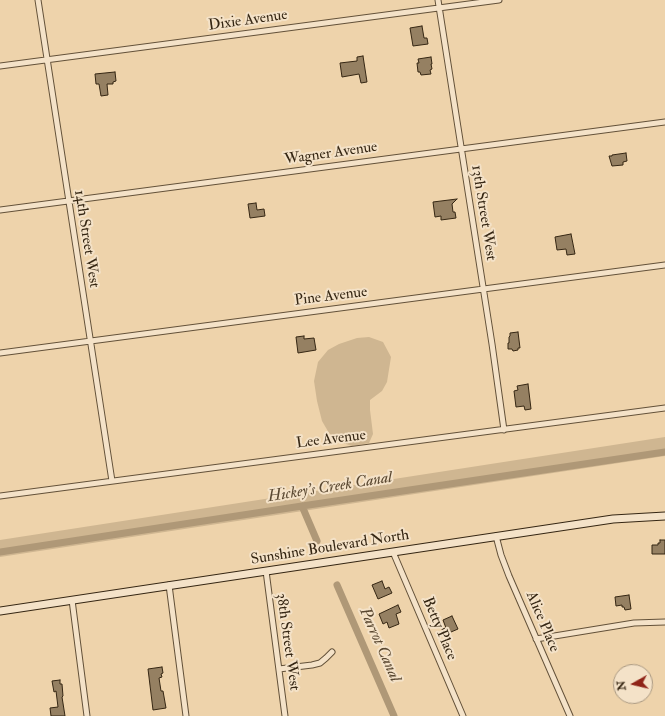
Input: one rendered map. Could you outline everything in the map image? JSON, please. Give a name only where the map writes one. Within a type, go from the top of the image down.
[{"type":"street","name":"14th Street West","points":[[38,0],[112,482]]},
{"type":"street","name":"13th Street West","points":[[438,0],[504,430]]},
{"type":"street","name":"Dixie Avenue","points":[[0,66],[500,0]]},
{"type":"street","name":"Wagner Avenue","points":[[0,210],[665,122]]},
{"type":"street","name":"Pine Avenue","points":[[0,353],[665,265]]},
{"type":"street","name":"Lee Avenue","points":[[0,496],[665,408]]},
{"type":"street","name":"Sunshine Boulevard North","points":[[0,611],[613,518],[665,516]]},
{"type":"street","name":"Alice Place","points":[[496,536],[501,555],[570,716]]},
{"type":"street","name":"Betty Place","points":[[393,552],[463,716]]},
{"type":"street","name":"38th Street West","points":[[266,571],[285,716]]},
{"type":"street","points":[[169,586],[186,716]]},
{"type":"street","points":[[72,600],[87,716]]},
{"type":"street","points":[[536,639],[634,624],[665,622]]},
{"type":"street","points":[[279,669],[320,663],[332,652]]},
{"type":"shaded area","points":[[369,337],[383,342],[391,357],[387,382],[382,391],[370,400],[373,434],[369,443],[352,446],[340,442],[329,433],[322,421],[314,381],[318,362],[328,350],[339,344],[357,338]]},
{"type":"shaded area","points":[[665,437],[665,456],[0,557],[0,540]]},
{"type":"building","points":[[422,26],[424,38],[427,38],[428,44],[413,46],[410,28]]},
{"type":"building","points":[[363,56],[367,82],[361,83],[359,74],[342,77],[340,63],[357,61],[357,57]]},
{"type":"building","points":[[431,57],[431,74],[421,75],[420,72],[418,72],[418,59]]},
{"type":"building","points":[[115,72],[116,81],[113,82],[113,84],[107,84],[108,95],[101,96],[99,84],[96,84],[95,74]]},
{"type":"building","points":[[626,153],[627,161],[623,162],[623,165],[612,166],[609,156]]},
{"type":"building","points":[[457,199],[452,204],[453,212],[455,212],[456,218],[441,220],[441,216],[435,217],[433,202]]},
{"type":"building","points":[[256,203],[257,210],[264,209],[265,216],[250,218],[248,204]]},
{"type":"building","points":[[571,234],[575,254],[567,255],[566,249],[557,250],[555,237]]},
{"type":"building","points":[[518,332],[520,348],[513,351],[512,349],[508,349],[510,333]]},
{"type":"building","points":[[304,336],[304,339],[314,338],[316,350],[298,353],[296,337]]},
{"type":"building","points":[[528,384],[531,409],[525,410],[524,406],[516,407],[514,391],[518,390],[517,386]]},
{"type":"building","points":[[660,540],[665,540],[665,554],[652,554],[652,545],[658,545]]},
{"type":"building","points":[[382,581],[385,589],[389,587],[392,593],[378,599],[372,585]]},
{"type":"building","points":[[629,595],[631,609],[625,610],[622,605],[616,606],[615,597]]},
{"type":"building","points":[[398,605],[401,612],[396,614],[399,624],[389,628],[387,622],[383,624],[379,614]]},
{"type":"building","points":[[452,616],[458,629],[444,635],[442,629],[446,628],[443,620]]},
{"type":"building","points":[[162,667],[162,677],[159,678],[166,708],[153,710],[148,669]]},
{"type":"building","points":[[60,680],[60,684],[62,684],[62,697],[65,716],[51,716],[50,708],[58,707],[56,691],[54,692],[52,681]]},
{"type":"waterway","name":"Hickey's Creek Canal","points":[[0,552],[665,452]]},
{"type":"waterway","name":"Parrot Canal","points":[[302,506],[317,541]]},
{"type":"waterway","name":"Parrot Canal","points":[[337,585],[394,716]]}]
